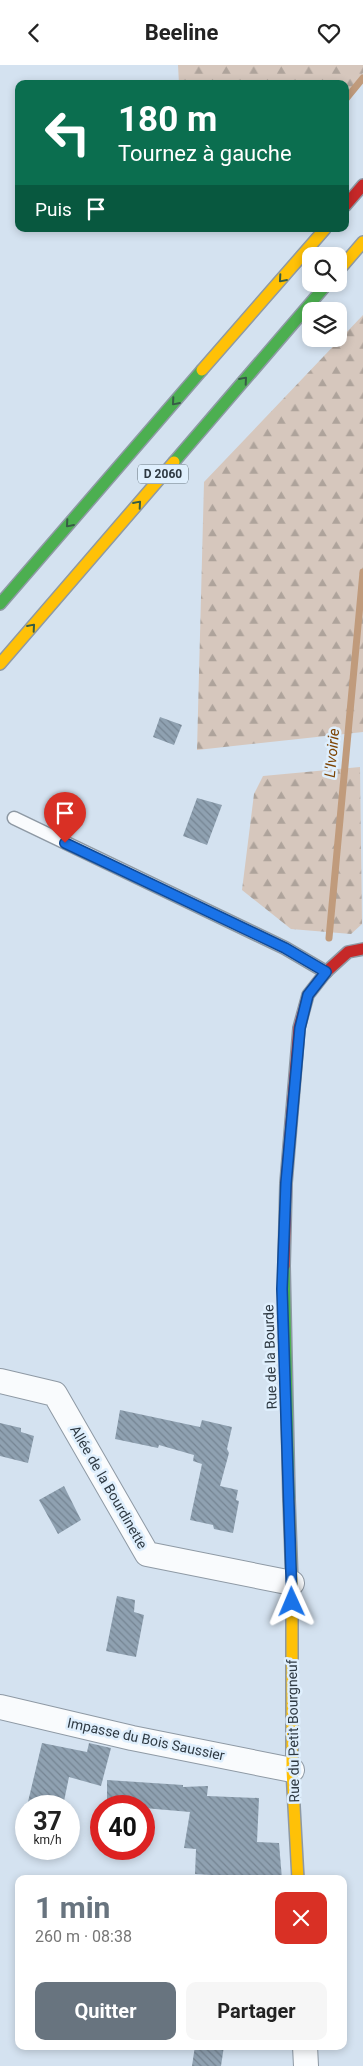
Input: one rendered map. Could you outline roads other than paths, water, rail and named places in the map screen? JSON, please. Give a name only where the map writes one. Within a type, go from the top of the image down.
[{"type":"main road","points":[[349,201],[363,185]]},
{"type":"main road","name":"D 2060","points":[[0,604],[322,232]]},
{"type":"main road","points":[[347,261],[363,242]]},
{"type":"main road","name":"D 2060","points":[[0,664],[319,292]]},
{"type":"main road","name":"Rue de la Bourde","points":[[292,1583],[282,1289],[286,1183],[300,1028],[308,995],[326,972],[348,952],[363,949]]},
{"type":"main road","name":"Rue du Petit Bourgneuf","points":[[292,1583],[292,1770],[298,1875]]},
{"type":"street","name":"Allée de la Bourdinette","points":[[0,1381],[55,1394],[147,1554],[279,1582],[292,1583]]},
{"type":"street","name":"Impasse du Bois Saussier","points":[[0,1707],[132,1738],[292,1770]]},
{"type":"street","points":[[305,2050],[306,2066]]},
{"type":"lane","points":[[14,818],[285,948],[326,972]]},
{"type":"waterway","name":"L'Ivoirie","points":[[349,95],[363,78]]},
{"type":"waterway","name":"L'Ivoirie","points":[[329,938],[363,572]]}]
